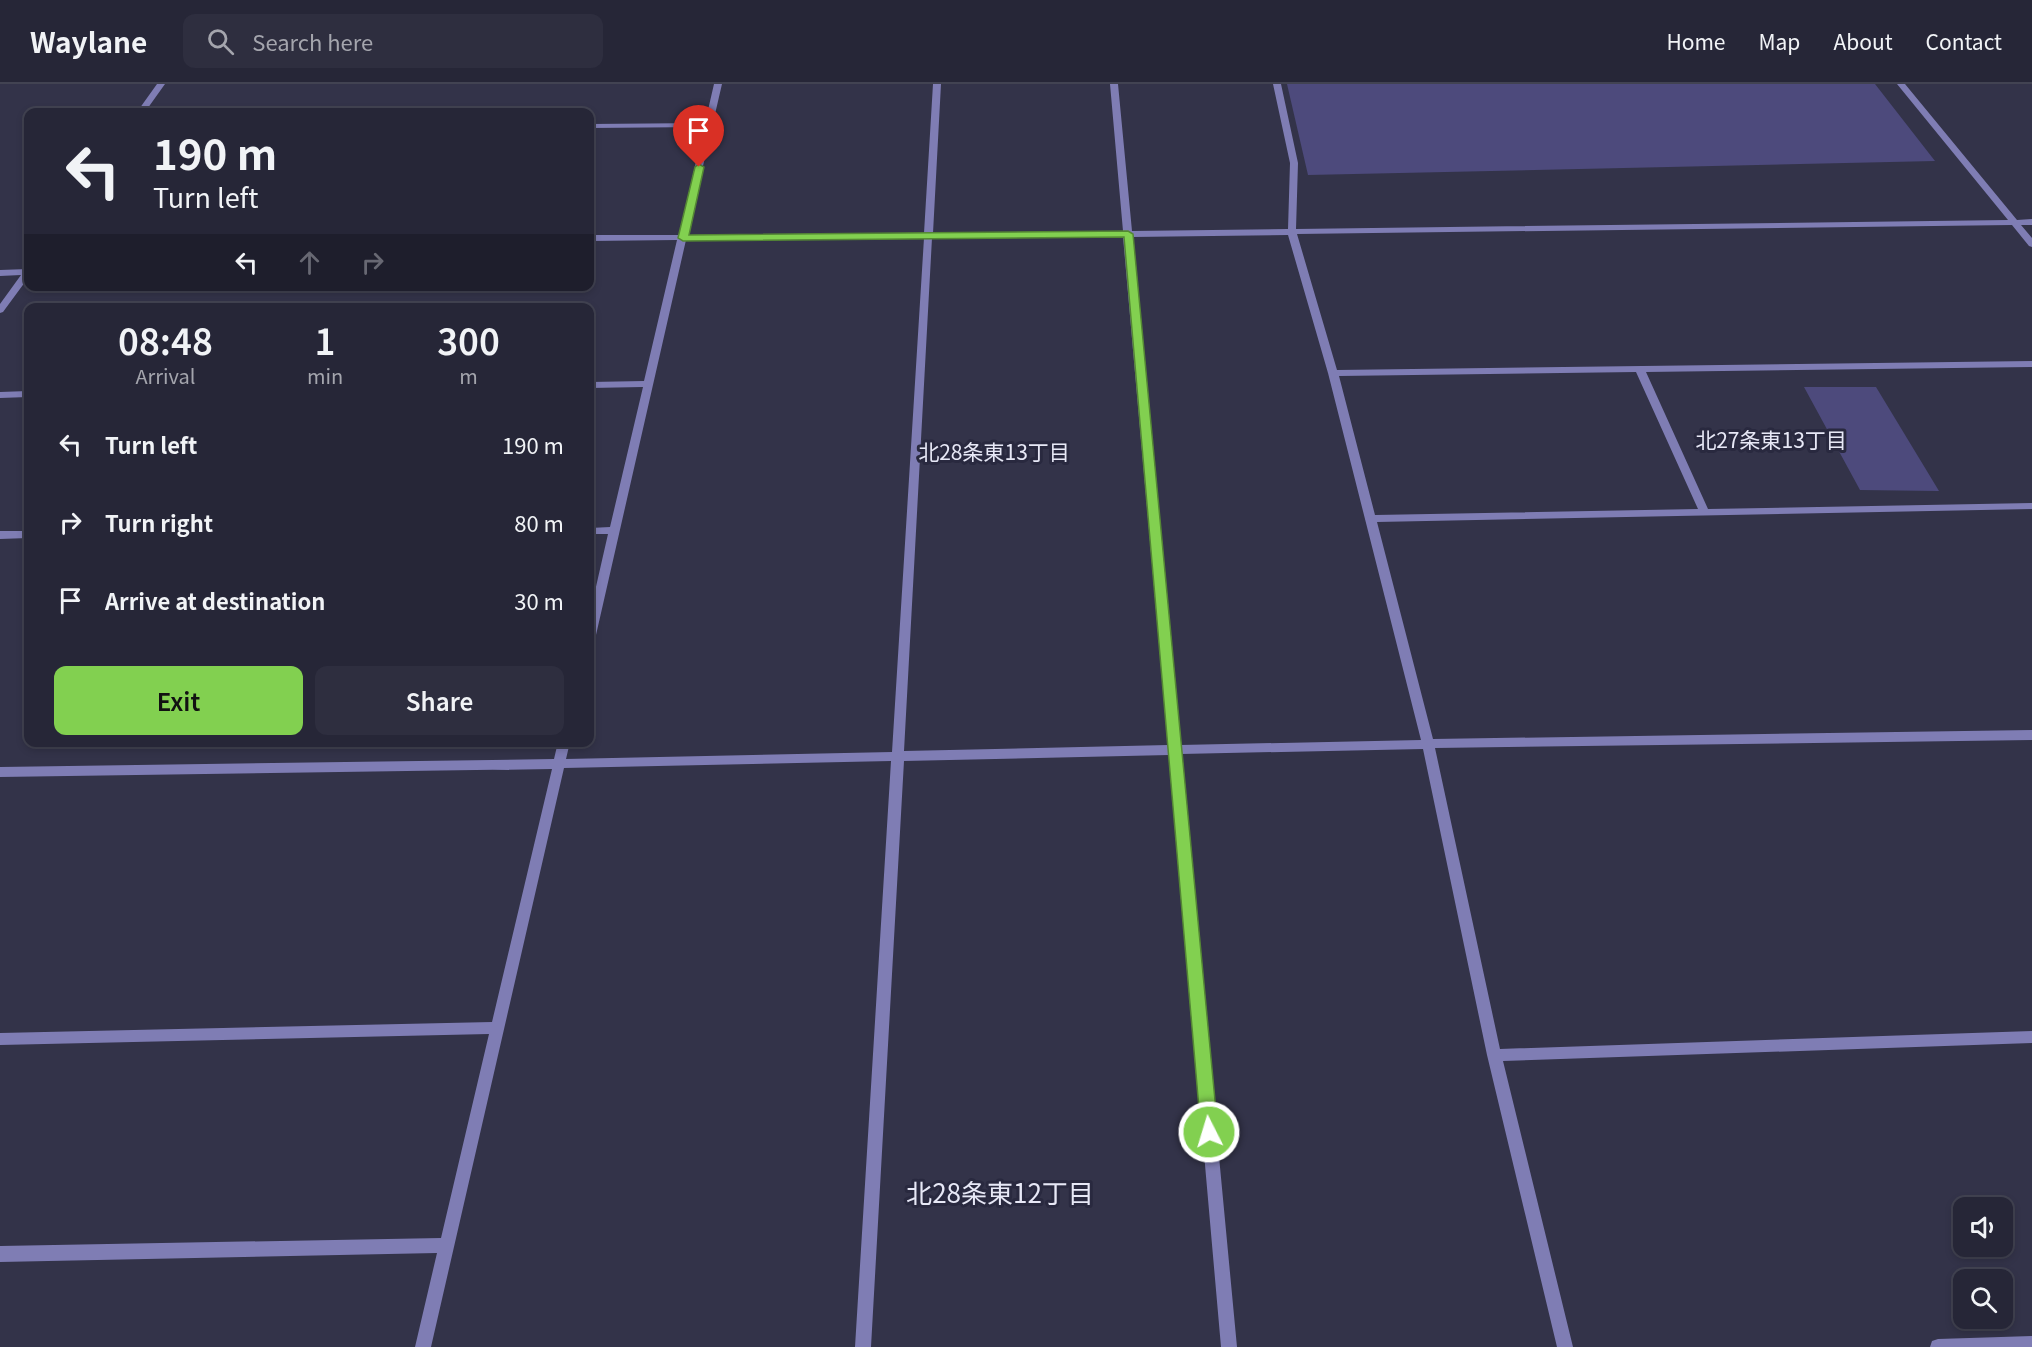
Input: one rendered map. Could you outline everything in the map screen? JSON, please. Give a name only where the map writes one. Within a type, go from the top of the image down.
[{"type":"street","points":[[144,108],[161,84]]},
{"type":"street","points":[[594,618],[718,84]]},
{"type":"street","points":[[863,1347],[937,84]]},
{"type":"street","points":[[1114,84],[1229,1347]]},
{"type":"street","points":[[1277,84],[1294,163],[1292,232],[1333,373],[1428,744],[1494,1054],[1565,1347]]},
{"type":"street","points":[[1901,84],[2032,244]]},
{"type":"street","points":[[594,126],[709,125]]},
{"type":"street","points":[[594,238],[1128,234],[2032,222]]},
{"type":"street","points":[[0,273],[24,272]]},
{"type":"street","points":[[0,310],[24,277]]},
{"type":"street","points":[[1333,373],[2032,364]]},
{"type":"street","points":[[1640,369],[1704,511]]},
{"type":"street","points":[[594,385],[648,384]]},
{"type":"street","points":[[0,394],[24,394]]},
{"type":"street","points":[[1371,519],[2032,506]]},
{"type":"street","points":[[594,531],[614,530]]},
{"type":"street","points":[[0,535],[24,535]]},
{"type":"street","points":[[0,771],[559,764],[1428,744],[2032,735]]},
{"type":"street","points":[[423,1347],[563,747]]},
{"type":"street","points":[[0,1039],[498,1028]]},
{"type":"street","points":[[1494,1054],[2032,1037]]},
{"type":"street","points":[[0,1254],[447,1245]]},
{"type":"street","points":[[1938,1347],[2032,1344]]},
{"type":"shaded area","points":[[1287,84],[1875,84],[1935,161],[1308,175]]},
{"type":"shaded area","points":[[1804,387],[1876,387],[1939,491],[1860,490]]},
{"type":"district","name":"北27条東13丁目","points":[[1771,441]]},
{"type":"district","name":"北28条東13丁目","points":[[994,453]]},
{"type":"district","name":"北28条東12丁目","points":[[1000,1194]]},
{"type":"route","points":[[699,167],[683,238],[1128,234],[1209,1132]]}]
